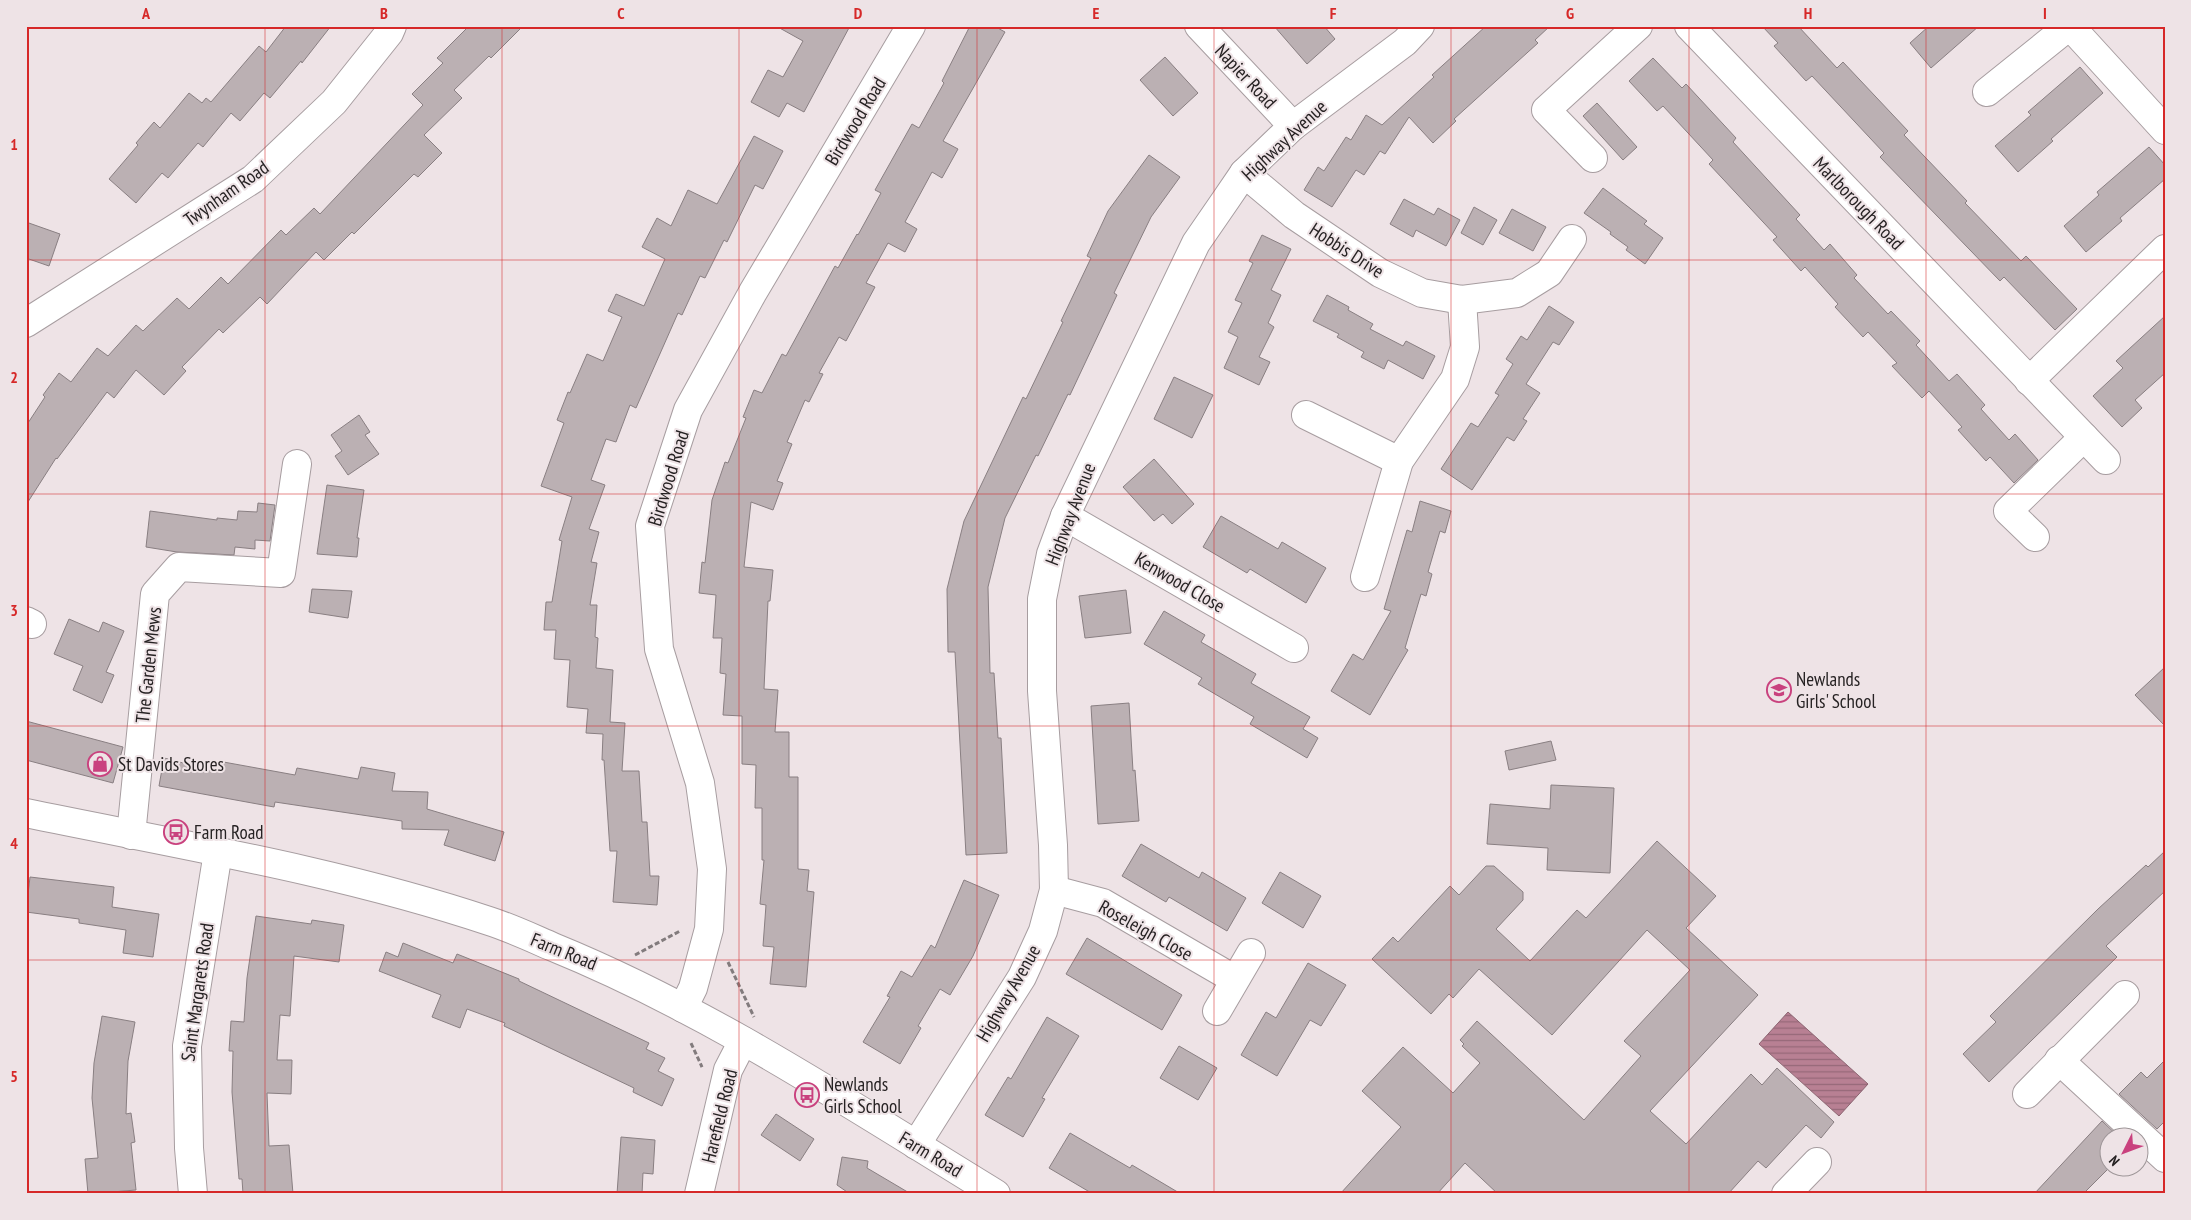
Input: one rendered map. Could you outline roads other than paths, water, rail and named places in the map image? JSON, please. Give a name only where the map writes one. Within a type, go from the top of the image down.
[{"type":"street","name":"Twynham Road","points":[[26,323],[254,179],[334,102],[389,33],[392,26]]},
{"type":"street","name":"Birdwood Road","points":[[683,1008],[693,988],[709,929],[712,870],[700,783],[659,649],[650,526],[688,410],[753,292],[911,26]]},
{"type":"street","name":"Napier Road","points":[[1199,26],[1294,126]]},
{"type":"street","name":"Highway Avenue","points":[[916,1145],[1022,978],[1043,931],[1054,890],[1053,845],[1042,691],[1042,599],[1051,554],[1065,516],[1196,243],[1244,173],[1294,126],[1405,42],[1420,26]]},
{"type":"street","points":[[1593,158],[1546,110],[1638,26]]},
{"type":"street","name":"Marlborough Road","points":[[1689,26],[2106,460]]},
{"type":"street","points":[[1987,92],[2070,26],[2165,130]]},
{"type":"street","name":"Hobbis Drive","points":[[1244,173],[1294,215],[1380,273],[1422,293],[1462,300],[1517,293],[1549,273],[1572,239]]},
{"type":"street","points":[[2029,381],[2165,248]]},
{"type":"street","points":[[1365,576],[1399,461],[1455,379],[1465,347],[1462,300]]},
{"type":"street","points":[[1306,415],[1399,461]]},
{"type":"street","points":[[2035,536],[2008,511],[2084,438]]},
{"type":"street","name":"The Garden Mews","points":[[131,834],[155,594],[179,567],[281,573],[297,464]]},
{"type":"street","name":"Kenwood Close","points":[[1065,516],[1294,648]]},
{"type":"street","name":"Farm Road","points":[[26,813],[350,881],[491,921],[608,969],[683,1008],[743,1041],[996,1194]]},
{"type":"street","name":"Saint Margarets Road","points":[[193,1194],[189,1148],[186,1046],[218,852]]},
{"type":"street","name":"Roseleigh Close","points":[[1054,890],[1103,903],[1234,979]]},
{"type":"street","points":[[1217,1011],[1234,979],[1251,953]]},
{"type":"street","points":[[2027,1094],[2058,1060],[2124,995]]},
{"type":"street","name":"Harefield Road","points":[[699,1194],[728,1070],[743,1041]]},
{"type":"street","points":[[2058,1060],[2165,1158]]},
{"type":"street","points":[[1786,1194],[1817,1162]]},
{"type":"place","name":"Newlands Girls' School","points":[[1779,690]]},
{"type":"place","name":"St Davids Stores","points":[[100,764]]},
{"type":"place","name":"Farm Road","points":[[176,832]]},
{"type":"place","name":"Newlands Girls School","points":[[807,1095]]}]
